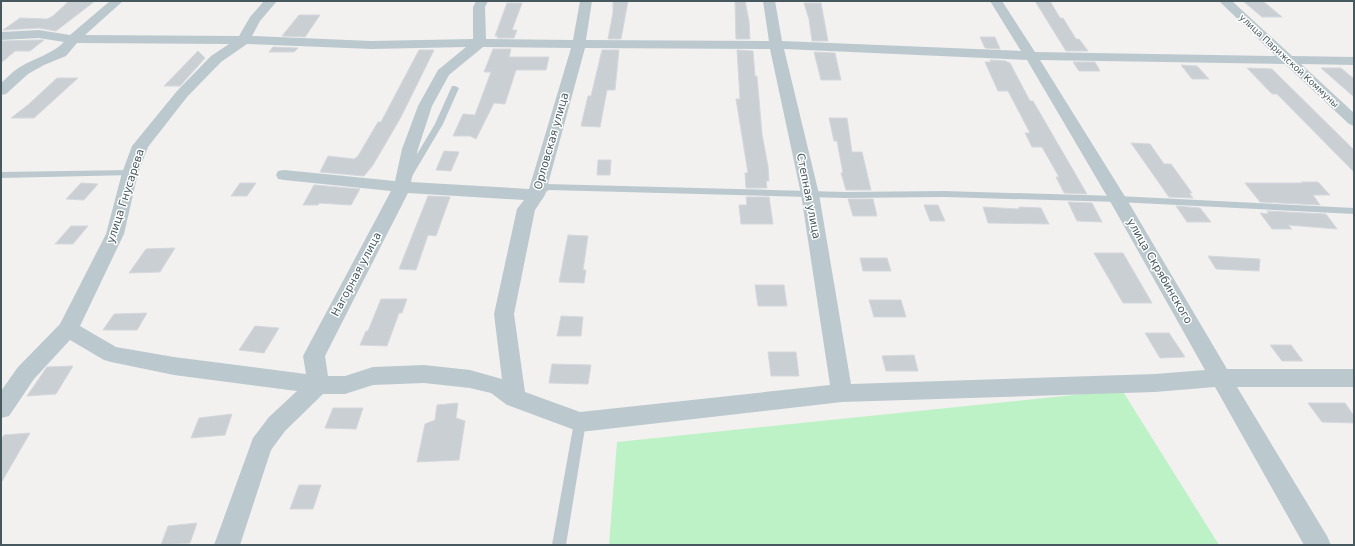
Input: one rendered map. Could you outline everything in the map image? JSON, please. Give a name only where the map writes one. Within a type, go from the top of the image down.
[{"type":"street","points":[[1,91],[23,71],[60,53],[73,39],[117,1]]},
{"type":"street","name":"улица Гнусарева","points":[[1,409],[26,373],[68,329],[115,234],[130,173],[140,146],[182,94],[216,59],[244,40],[254,20],[271,1]]},
{"type":"street","points":[[480,43],[479,7],[482,1]]},
{"type":"street","name":"Орловская улица","points":[[515,398],[504,314],[526,209],[536,194],[579,44],[586,1]]},
{"type":"street","name":"Степная улица","points":[[769,1],[776,45],[810,194],[842,393]]},
{"type":"street","name":"улица Скрябинского","points":[[996,1],[1032,56],[1118,199],[1222,378],[1255,439],[1318,545]]},
{"type":"street","name":"улица Парижской Коммуны","points":[[1225,1],[1354,121]]},
{"type":"street","points":[[39,34],[39,62]]},
{"type":"street","points":[[1,36],[39,34],[73,39],[244,40],[371,45],[480,43],[776,45],[1032,56],[1354,61]]},
{"type":"street","name":"Нагорная улица","points":[[318,385],[314,356],[402,187],[410,149],[425,106],[443,73],[480,43]]},
{"type":"street","points":[[284,175],[402,187],[536,194]]},
{"type":"street","points":[[68,329],[111,354],[174,366],[318,385],[345,385],[373,376],[424,374],[470,379],[497,386],[515,398],[580,422],[842,393],[1155,384],[1222,378],[1354,378]]},
{"type":"street","points":[[227,545],[261,445],[277,424],[318,385]]},
{"type":"lane","points":[[402,187],[439,124],[455,88]]},
{"type":"lane","points":[[1,175],[130,173]]},
{"type":"lane","points":[[536,194],[547,187],[846,195],[944,194],[1118,199],[1354,211]]},
{"type":"lane","points":[[559,545],[580,422]]},
{"type":"green space","points":[[1122,390],[1219,545],[609,545],[617,442]]},
{"type":"building","points":[[69,1],[95,1],[56,31],[39,28],[3,30],[20,18],[47,19],[53,16]]},
{"type":"building","points":[[613,1],[628,1],[621,39],[608,39],[613,13]]},
{"type":"building","points":[[735,1],[745,1],[749,21],[750,39],[736,39]]},
{"type":"building","points":[[1035,1],[1050,1],[1060,18],[1063,18],[1076,39],[1079,39],[1088,51],[1066,51]]},
{"type":"building","points":[[1243,1],[1263,1],[1282,17],[1262,17]]},
{"type":"building","points":[[507,3],[522,3],[512,30],[517,30],[514,38],[497,38],[498,36],[495,36]]},
{"type":"building","points":[[804,3],[821,3],[828,41],[812,41],[809,19]]},
{"type":"building","points":[[299,15],[320,15],[305,37],[282,36]]},
{"type":"building","points":[[980,37],[995,37],[1000,49],[985,48]]},
{"type":"building","points":[[44,40],[30,51],[15,51],[1,63],[1,41]]},
{"type":"building","points":[[273,47],[298,48],[294,52],[269,52]]},
{"type":"building","points":[[493,49],[511,49],[509,57],[549,57],[546,70],[516,70],[505,104],[494,103],[476,139],[470,136],[453,136],[463,114],[475,115],[491,72],[484,72]]},
{"type":"building","points":[[419,50],[434,50],[401,117],[373,165],[364,176],[320,172],[328,156],[354,159],[358,156],[378,122],[381,122]]},
{"type":"building","points":[[602,50],[619,50],[615,90],[607,90],[600,127],[581,126],[588,96],[591,96]]},
{"type":"building","points":[[737,50],[753,51],[755,76],[757,76],[762,134],[768,166],[769,181],[766,181],[767,188],[746,188],[745,173],[748,173],[736,99],[740,99]]},
{"type":"building","points":[[198,51],[205,58],[180,86],[164,86]]},
{"type":"building","points":[[814,52],[835,53],[841,80],[821,80]]},
{"type":"building","points":[[990,60],[1006,61],[1010,63],[1030,101],[1033,101],[1087,194],[1064,193],[1056,177],[1059,177],[1042,147],[1032,147],[1025,133],[1030,133],[1008,91],[998,91],[985,62],[991,62]]},
{"type":"building","points":[[1073,62],[1095,62],[1100,71],[1079,71]]},
{"type":"building","points":[[1181,65],[1197,66],[1209,79],[1192,79]]},
{"type":"building","points":[[1247,68],[1272,69],[1354,150],[1354,172],[1277,94],[1272,94]]},
{"type":"building","points":[[1321,68],[1341,68],[1354,79],[1354,97]]},
{"type":"building","points":[[57,78],[78,78],[34,118],[11,118],[29,104]]},
{"type":"building","points":[[829,118],[847,118],[852,152],[862,152],[871,190],[846,190],[841,173],[843,173],[837,141],[834,141]]},
{"type":"building","points":[[1131,143],[1150,144],[1164,164],[1171,164],[1192,193],[1189,193],[1193,198],[1169,197]]},
{"type":"building","points":[[444,151],[459,152],[451,171],[436,170]]},
{"type":"building","points":[[598,160],[611,160],[610,175],[597,175]]},
{"type":"building","points":[[1301,182],[1318,182],[1330,195],[1313,195],[1320,205],[1260,202],[1245,183],[1302,183]]},
{"type":"building","points":[[81,183],[98,184],[84,200],[66,199]]},
{"type":"building","points":[[240,183],[256,183],[247,196],[231,196]]},
{"type":"building","points":[[314,185],[360,189],[351,205],[319,203],[318,205],[303,205]]},
{"type":"building","points":[[428,196],[450,197],[436,236],[428,235],[416,270],[399,269]]},
{"type":"building","points":[[746,197],[769,197],[773,224],[741,224],[739,205],[747,205]]},
{"type":"building","points":[[848,199],[873,199],[877,216],[853,216]]},
{"type":"building","points":[[1068,202],[1092,203],[1102,222],[1077,221]]},
{"type":"building","points":[[924,205],[938,205],[945,221],[930,221]]},
{"type":"building","points":[[1176,206],[1200,208],[1211,222],[1187,222]]},
{"type":"building","points":[[983,207],[1019,209],[1019,207],[1041,208],[1049,224],[988,223]]},
{"type":"building","points":[[1267,211],[1326,214],[1337,229],[1288,225],[1292,229],[1272,229],[1260,213],[1269,214]]},
{"type":"building","points":[[71,226],[88,226],[73,244],[55,244]]},
{"type":"building","points":[[568,235],[588,236],[583,270],[586,270],[584,283],[559,282]]},
{"type":"building","points":[[175,248],[160,272],[129,273],[146,249]]},
{"type":"building","points":[[1094,253],[1123,253],[1152,303],[1123,303]]},
{"type":"building","points":[[1208,256],[1260,259],[1259,271],[1216,269]]},
{"type":"building","points":[[860,258],[887,258],[891,271],[863,271]]},
{"type":"building","points":[[755,285],[784,285],[787,306],[758,306]]},
{"type":"building","points":[[381,299],[407,299],[402,313],[399,313],[387,346],[360,345],[366,331],[368,331]]},
{"type":"building","points":[[869,300],[901,300],[906,317],[874,317]]},
{"type":"building","points":[[147,313],[137,330],[103,330],[114,314]]},
{"type":"building","points":[[561,316],[583,317],[581,336],[557,336]]},
{"type":"building","points":[[255,326],[279,328],[264,353],[239,350]]},
{"type":"building","points":[[1145,333],[1169,333],[1185,357],[1160,358]]},
{"type":"building","points":[[1270,345],[1291,345],[1303,361],[1282,361]]},
{"type":"building","points":[[768,352],[796,352],[799,376],[771,376]]},
{"type":"building","points":[[914,355],[918,371],[886,371],[882,356]]},
{"type":"building","points":[[552,364],[591,365],[588,384],[549,383]]},
{"type":"building","points":[[73,366],[56,394],[27,396],[47,367]]},
{"type":"building","points":[[458,403],[456,418],[465,421],[459,460],[417,462],[425,424],[435,420],[437,405]]},
{"type":"building","points":[[1308,403],[1345,403],[1354,416],[1354,423],[1322,422]]},
{"type":"building","points":[[333,408],[363,408],[356,429],[325,428]]},
{"type":"building","points":[[232,414],[225,435],[191,438],[199,418]]},
{"type":"building","points":[[30,433],[1,483],[1,440],[4,435]]},
{"type":"building","points":[[299,485],[321,485],[313,509],[290,509]]},
{"type":"building","points":[[197,523],[190,543],[161,545],[168,526]]}]
